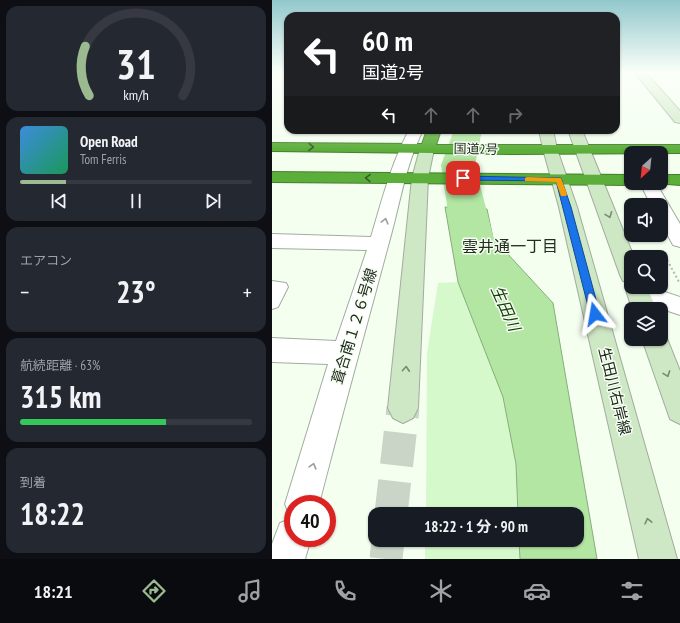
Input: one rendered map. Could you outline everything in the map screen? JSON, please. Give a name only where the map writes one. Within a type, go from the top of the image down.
[{"type":"highway","points":[[416,142],[428,134]]},
{"type":"highway","name":"国道2号","points":[[272,147],[416,142],[452,149],[680,149]]},
{"type":"highway","name":"国道2号","points":[[272,177],[624,180]]},
{"type":"highway","points":[[668,180],[680,180]]},
{"type":"street","points":[[663,99],[680,119]]},
{"type":"street","name":"生田川右岸線","points":[[547,134],[568,207],[658,559]]},
{"type":"street","points":[[575,134],[593,180],[606,207],[624,256]]},
{"type":"street","points":[[403,408],[420,178],[416,142]]},
{"type":"street","name":"葺合南１２６号線","points":[[305,495],[345,353],[379,244],[396,178],[416,142]]},
{"type":"street","points":[[668,220],[680,240]]},
{"type":"street","points":[[272,240],[379,244]]},
{"type":"street","points":[[646,294],[680,306]]},
{"type":"street","points":[[657,346],[680,409]]},
{"type":"street","points":[[272,350],[345,353]]},
{"type":"street","points":[[286,559],[290,547]]},
{"type":"lane","points":[[272,287],[280,287],[272,302]]},
{"type":"path","points":[[668,262],[680,284]]},
{"type":"shaded area","points":[[458,282],[503,397],[516,464],[518,507],[426,507],[427,353],[438,283]]},
{"type":"shaded area","points":[[425,547],[519,547],[520,559],[425,559]]},
{"type":"water","points":[[445,207],[487,209],[493,238],[553,303],[597,559],[520,559],[519,547],[584,547],[584,507],[518,507],[516,464],[503,397],[458,282]]},
{"type":"waterway","name":"生田川","points":[[467,134],[458,165],[474,245],[487,269]]},
{"type":"tunnel","points":[[392,507],[403,408]]},
{"type":"tunnel","points":[[386,559],[387,547]]},
{"type":"slow traffic","points":[[527,179],[559,180],[564,194]]},
{"type":"district","name":"雲井通一丁目","points":[[510,246]]},
{"type":"route","points":[[463,178],[559,180],[568,207],[595,314]]}]
